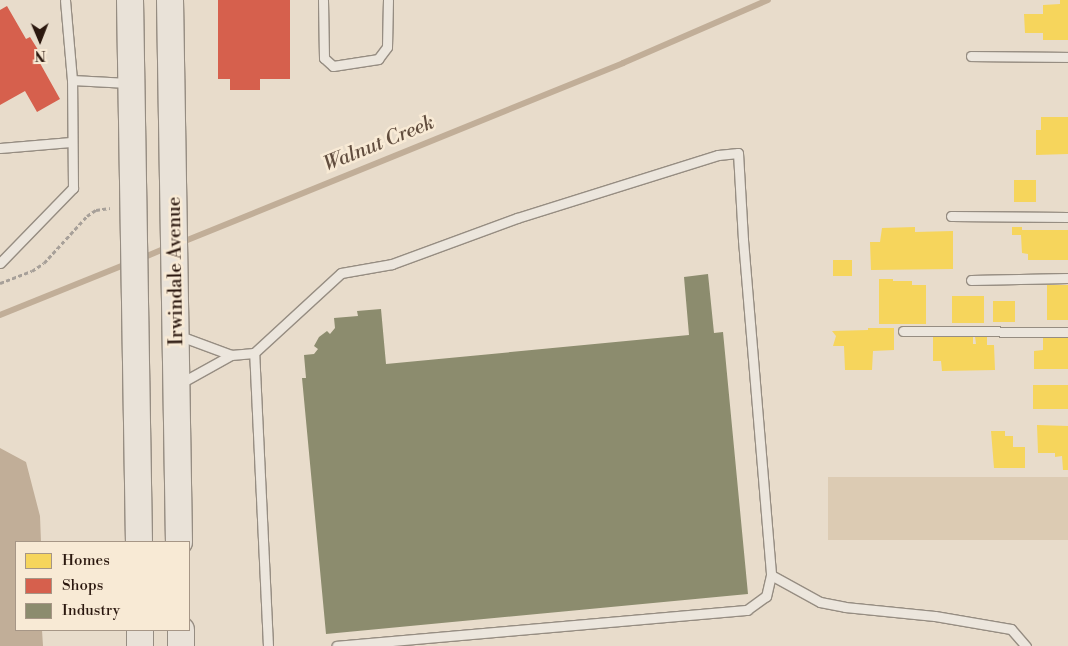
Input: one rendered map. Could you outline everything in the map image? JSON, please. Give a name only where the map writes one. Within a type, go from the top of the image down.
[{"type":"main road","points":[[130,0],[138,541]]},
{"type":"main road","name":"Irwindale Avenue","points":[[170,0],[179,541]]},
{"type":"main road","points":[[140,631],[140,646]]},
{"type":"main road","points":[[181,631],[181,646]]},
{"type":"lane","points":[[0,263],[73,188],[71,142],[72,80],[66,0]]},
{"type":"lane","points":[[323,0],[324,58],[333,66],[378,59],[387,47],[388,0]]},
{"type":"lane","points":[[971,56],[1068,57]]},
{"type":"lane","points":[[72,80],[131,83]]},
{"type":"lane","points":[[0,148],[71,142]]},
{"type":"lane","points":[[177,385],[231,355],[254,353],[341,274],[392,264],[517,218],[718,155],[738,153],[744,249],[771,574],[766,596],[747,610],[337,646]]},
{"type":"lane","points":[[951,216],[1068,217]]},
{"type":"lane","points":[[972,280],[1068,278]]},
{"type":"lane","points":[[903,331],[1068,332]]},
{"type":"lane","points":[[177,334],[231,355]]},
{"type":"lane","points":[[254,353],[268,646]]},
{"type":"lane","points":[[771,574],[820,602],[845,607],[935,616],[1011,629],[1026,646]]},
{"type":"path","points":[[0,283],[32,271],[44,263],[87,216],[96,210],[133,220]]},
{"type":"shaded area","points":[[0,448],[26,462],[40,516],[41,541],[15,541],[15,631],[42,631],[43,646],[0,646]]},
{"type":"shaded area","points":[[828,477],[1068,477],[1068,540],[828,540]]},
{"type":"building: Homes","points":[[1060,0],[1068,0],[1068,40],[1043,40],[1043,33],[1025,33],[1024,14],[1043,14],[1043,5],[1060,4]]},
{"type":"building: Homes","points":[[1041,117],[1068,117],[1068,154],[1036,155],[1036,130],[1041,130]]},
{"type":"building: Homes","points":[[1014,180],[1036,180],[1036,202],[1014,202]]},
{"type":"building: Homes","points":[[915,227],[915,232],[953,231],[953,269],[871,270],[870,242],[880,242],[882,228]]},
{"type":"building: Homes","points":[[1012,227],[1022,227],[1022,230],[1068,230],[1068,260],[1028,260],[1028,254],[1022,253],[1021,235],[1012,235]]},
{"type":"building: Homes","points":[[833,260],[852,260],[852,276],[833,276]]},
{"type":"building: Homes","points":[[879,279],[912,281],[912,285],[926,285],[926,324],[879,324]]},
{"type":"building: Homes","points":[[1047,285],[1068,285],[1068,320],[1047,320]]},
{"type":"building: Homes","points":[[952,296],[984,296],[984,323],[952,323]]},
{"type":"building: Homes","points":[[993,301],[1015,301],[1015,322],[993,322]]},
{"type":"building: Homes","points":[[868,328],[894,328],[894,350],[873,351],[872,370],[845,370],[844,346],[833,346],[836,336],[832,331],[868,330]]},
{"type":"building: Homes","points":[[973,334],[973,344],[976,344],[975,336],[987,336],[987,345],[994,345],[995,370],[942,371],[941,361],[933,361],[933,335]]},
{"type":"building: Homes","points":[[1043,337],[1068,337],[1068,369],[1034,369],[1034,351],[1043,350]]},
{"type":"building: Homes","points":[[1033,385],[1068,385],[1068,409],[1033,409]]},
{"type":"building: Homes","points":[[1037,425],[1068,426],[1068,470],[1063,470],[1062,456],[1055,457],[1055,453],[1038,453]]},
{"type":"building: Homes","points":[[991,431],[1005,431],[1005,436],[1013,436],[1013,447],[1025,447],[1025,468],[994,468]]},
{"type":"building: Shops","points":[[218,0],[290,0],[290,79],[260,79],[260,90],[230,90],[230,79],[218,79]]},
{"type":"building: Shops","points":[[7,6],[26,39],[30,37],[40,53],[36,56],[60,99],[37,112],[25,91],[0,105],[0,10]]},
{"type":"building: Industry","points":[[708,274],[714,333],[723,332],[748,594],[326,634],[302,378],[306,378],[304,355],[314,354],[318,349],[314,346],[319,337],[327,331],[330,334],[335,328],[334,318],[358,316],[357,311],[381,309],[386,364],[689,335],[684,277]]},
{"type":"waterway","name":"Walnut Creek","points":[[180,243],[623,63],[768,0]]},
{"type":"waterway","name":"Walnut Creek","points":[[140,259],[168,247]]},
{"type":"waterway","name":"Walnut Creek","points":[[0,315],[129,263]]}]
